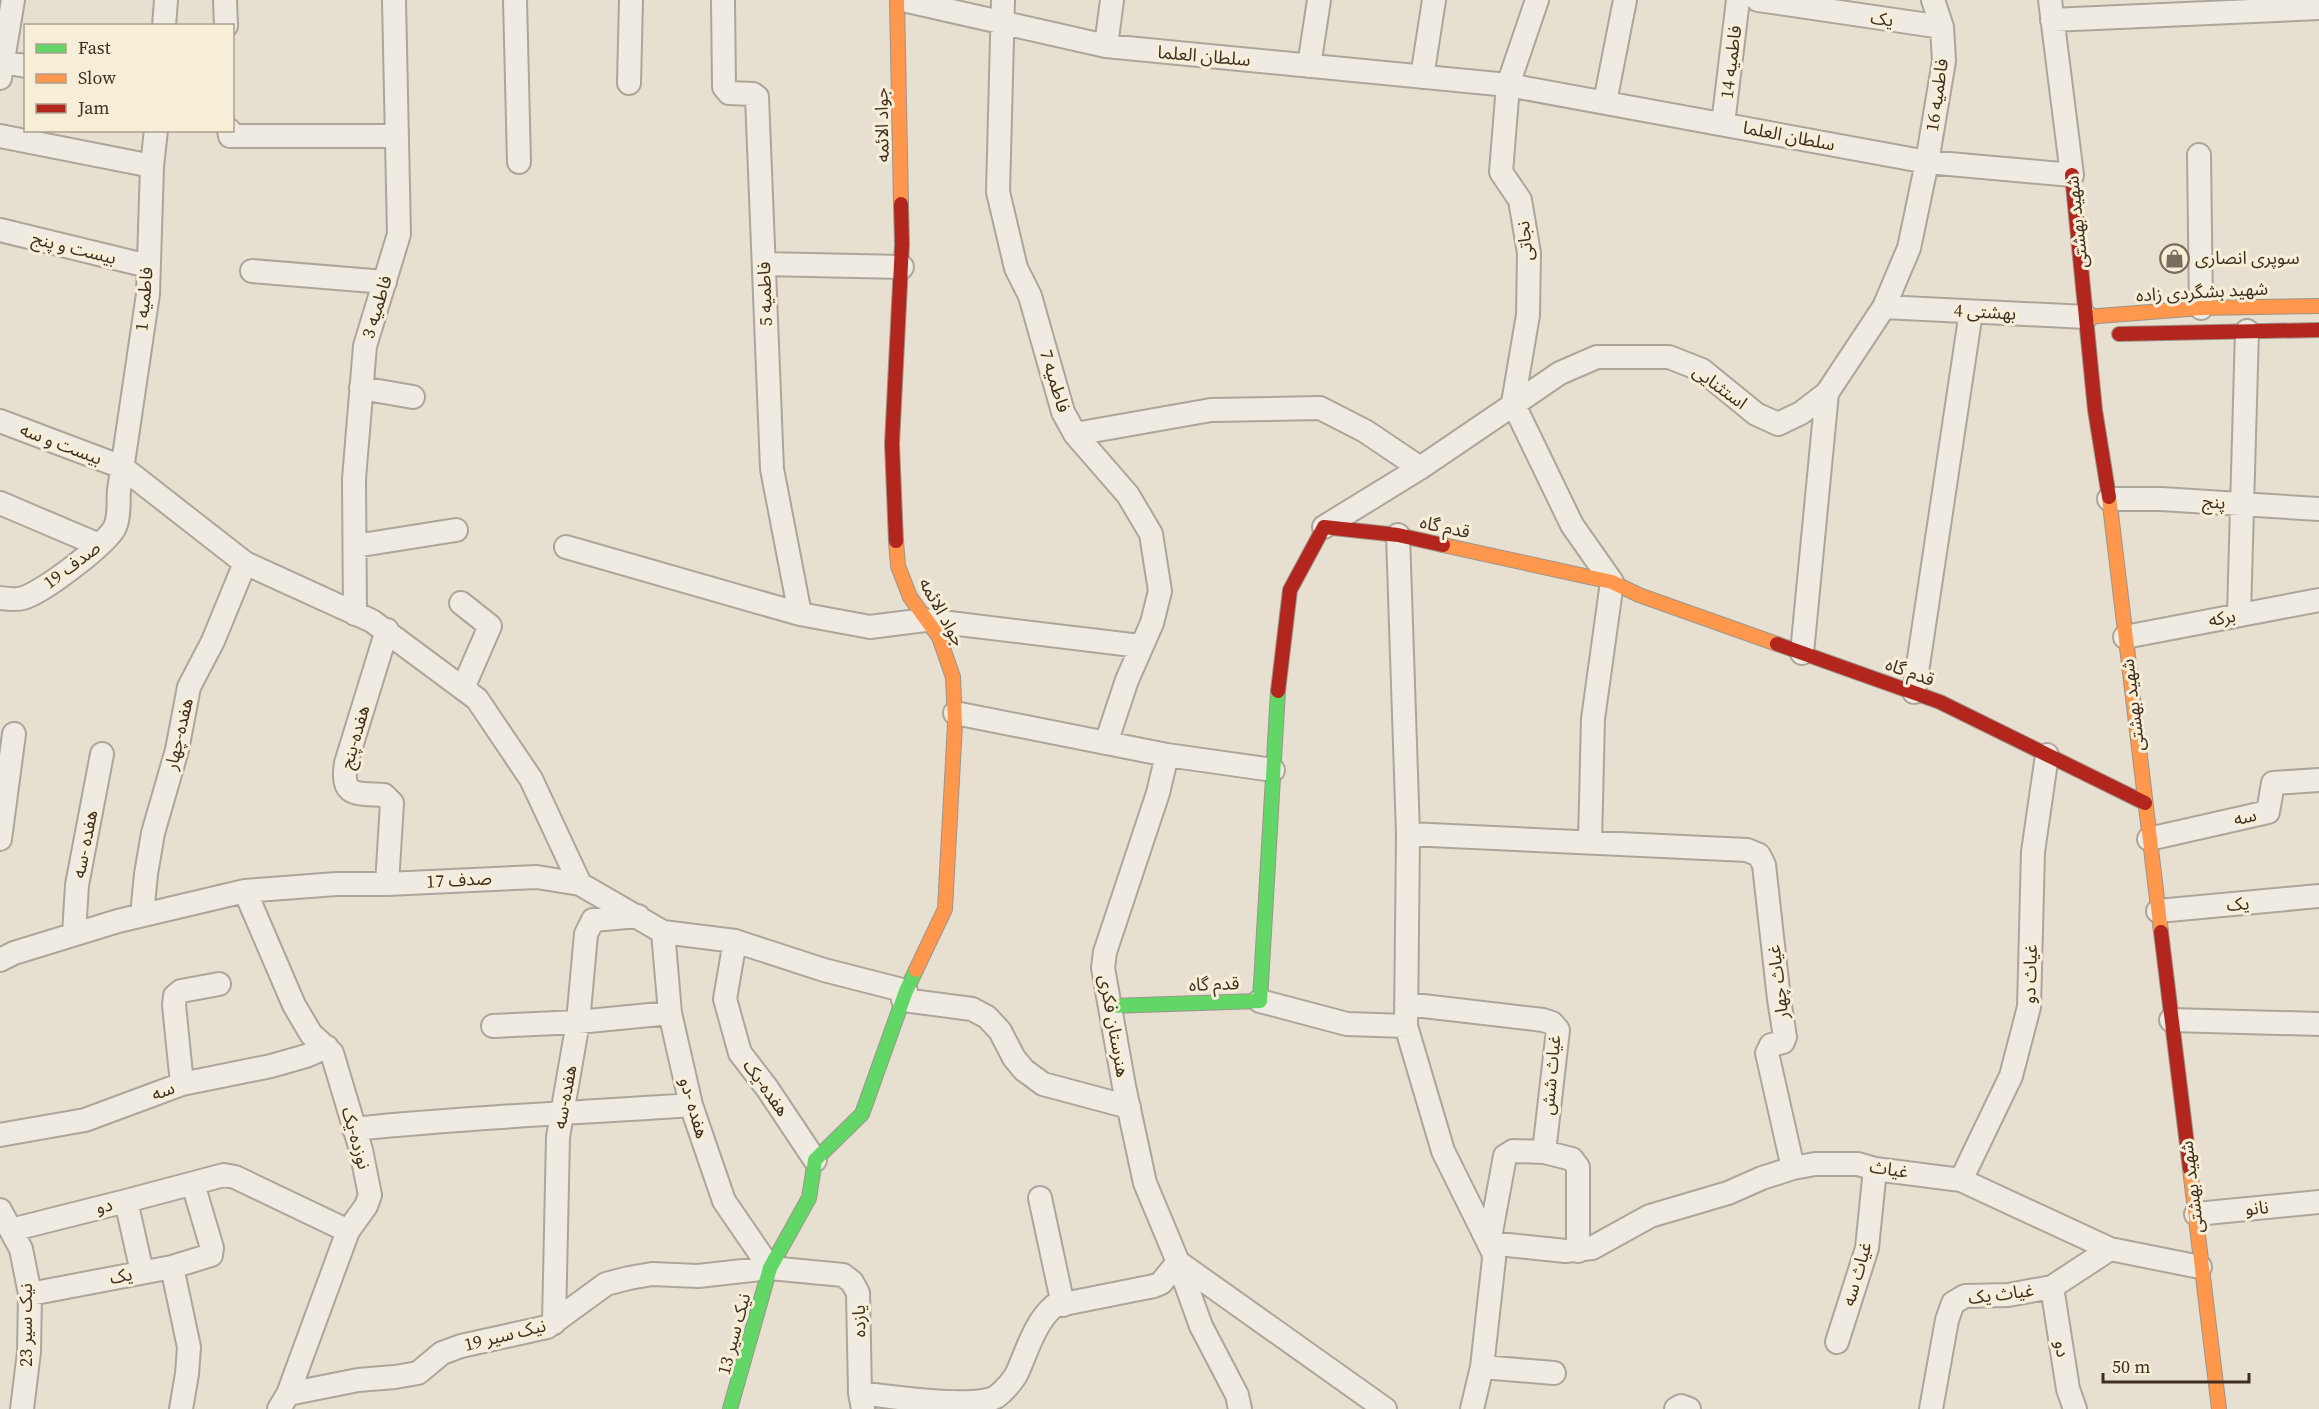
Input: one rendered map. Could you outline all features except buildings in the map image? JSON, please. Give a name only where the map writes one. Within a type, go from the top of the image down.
[{"type":"street","points":[[13,0],[1,70],[24,66]]},
{"type":"street","points":[[164,24],[166,0]]},
{"type":"street","points":[[225,0],[226,24]]},
{"type":"street","name":"فاطمیه 3","points":[[355,614],[354,478],[365,346],[399,234],[394,0]]},
{"type":"street","points":[[515,0],[519,162]]},
{"type":"street","points":[[629,83],[631,0]]},
{"type":"street","name":"فاطمیه 5","points":[[723,0],[724,87],[729,93],[753,94],[757,97],[772,469],[800,614]]},
{"type":"street","name":"جواد الائمه","points":[[815,1160],[862,1114],[904,996],[945,909],[955,712],[953,677],[939,637],[910,597],[898,566],[892,444],[902,267],[897,0]]},
{"type":"street","name":"سلطان العلما","points":[[903,0],[1106,46],[1508,85],[1927,162],[2072,175]]},
{"type":"street","name":"فاطمیه 7","points":[[1003,0],[998,192],[1016,268],[1030,296],[1063,412],[1075,434],[1128,495],[1151,534],[1160,591],[1152,623],[1140,646],[1106,743]]},
{"type":"street","points":[[1106,46],[1112,0]]},
{"type":"street","points":[[1310,66],[1319,0]]},
{"type":"street","points":[[1422,77],[1434,0]]},
{"type":"street","points":[[1508,85],[1537,0]]},
{"type":"street","points":[[1605,102],[1625,0]]},
{"type":"street","name":"فاطمیه 14","points":[[1723,124],[1738,0]]},
{"type":"street","name":"یک","points":[[1758,0],[1825,5],[1942,27]]},
{"type":"street","points":[[1933,0],[1942,27]]},
{"type":"street","points":[[2051,10],[2164,7],[2319,8]]},
{"type":"street","name":"شهید بهشتی","points":[[2051,10],[2072,175],[2095,410],[2109,499],[2196,1214],[2200,1267],[2219,1409]]},
{"type":"street","name":"فاطمیه 16","points":[[1927,162],[1944,61],[1942,27]]},
{"type":"street","name":"نجاتی","points":[[1508,85],[1501,172],[1520,200],[1529,253],[1528,315],[1513,403]]},
{"type":"street","name":"فاطمیه 1","points":[[122,467],[148,294],[152,166],[156,132]]},
{"type":"street","points":[[229,132],[230,136],[397,136]]},
{"type":"street","points":[[0,136],[152,166]]},
{"type":"street","points":[[2199,155],[2201,308]]},
{"type":"street","name":"استثنایی","points":[[1324,527],[1420,468],[1560,373],[1597,357],[1669,357],[1701,370],[1756,414],[1778,424],[1801,413],[1827,393],[1884,306],[1909,248],[1927,162]]},
{"type":"street","name":"بیست و پنج","points":[[0,230],[148,266]]},
{"type":"street","points":[[764,264],[902,267]]},
{"type":"street","points":[[252,271],[385,282]]},
{"type":"street","name":"بهشتی 4","points":[[1884,306],[1971,312],[2087,326]]},
{"type":"street","name":"شهید بشگردی زاده","points":[[2087,326],[2201,308],[2319,306]]},
{"type":"street","points":[[1914,692],[1971,312]]},
{"type":"street","points":[[2087,326],[2247,331],[2319,330]]},
{"type":"street","points":[[2239,614],[2247,331]]},
{"type":"street","points":[[361,388],[413,397]]},
{"type":"street","points":[[1802,652],[1827,393]]},
{"type":"street","points":[[1408,834],[1590,842],[1593,719],[1612,582],[1572,525],[1513,403]]},
{"type":"street","points":[[1075,434],[1212,410],[1320,408],[1365,431],[1420,468]]},
{"type":"street","name":"بیست و سه","points":[[0,421],[122,467],[245,563],[372,621],[477,699],[531,779],[580,884]]},
{"type":"street","name":"صدف 19","points":[[0,598],[23,598],[39,590],[83,560],[114,529],[118,519],[122,467]]},
{"type":"street","name":"پنج","points":[[2109,499],[2161,499],[2319,509]]},
{"type":"street","points":[[0,503],[99,545]]},
{"type":"street","name":"قدم گاه","points":[[1110,1006],[1260,1001],[1280,666],[1290,590],[1324,527],[1398,535],[1612,582],[1639,595],[1940,702],[2145,803]]},
{"type":"street","points":[[355,546],[456,530]]},
{"type":"street","points":[[1398,535],[1408,834],[1406,1015],[1443,1151],[1493,1252],[1494,1266],[1482,1367],[1472,1409]]},
{"type":"street","points":[[566,547],[800,614],[870,627],[925,620],[1140,646]]},
{"type":"street","name":"هفده-چهار","points":[[142,915],[153,833],[177,750],[189,687],[213,641],[245,563]]},
{"type":"street","name":"برکه","points":[[2125,637],[2319,600]]},
{"type":"street","points":[[461,603],[490,626],[463,688]]},
{"type":"street","name":"هفده-پنج","points":[[387,630],[343,779],[348,788],[355,793],[384,795],[392,803],[387,884]]},
{"type":"street","points":[[955,712],[1167,755],[1274,770]]},
{"type":"street","points":[[0,838],[14,734]]},
{"type":"street","name":"هفده -سه","points":[[74,934],[77,885],[102,754]]},
{"type":"street","name":"هنرستان فکری","points":[[1167,755],[1158,793],[1105,952],[1103,969],[1145,1183],[1178,1262],[1201,1326],[1237,1395],[1240,1409]]},
{"type":"street","name":"غیاث دو","points":[[1961,1180],[2011,1076],[2030,1007],[2033,852],[2047,755]]},
{"type":"street","name":"سه","points":[[2149,838],[2268,812],[2273,783],[2319,780]]},
{"type":"street","name":"غیاث چهار","points":[[1590,842],[1747,850],[1759,855],[1764,865],[1785,1037],[1783,1042],[1770,1045],[1767,1053],[1793,1168]]},
{"type":"street","name":"صدف 17","points":[[0,960],[14,953],[74,934],[142,915],[245,891],[336,884],[537,877],[580,884],[663,932],[735,941],[904,996],[972,1009],[987,1017],[1000,1031],[1014,1058],[1024,1070],[1043,1084],[1129,1107]]},
{"type":"street","name":"نوزده-یک","points":[[245,891],[294,1005],[311,1034],[332,1053],[361,1150],[370,1195],[366,1206],[348,1231],[283,1402]]},
{"type":"street","name":"یک","points":[[2158,911],[2319,896]]},
{"type":"street","name":"هفده-سه","points":[[554,1323],[558,1137],[578,1022],[588,926],[593,920],[638,916]]},
{"type":"street","name":"هفده -دو","points":[[663,932],[670,1013],[691,1105],[724,1201],[770,1268]]},
{"type":"street","name":"هفده-یک","points":[[735,941],[724,999],[740,1053],[767,1088],[815,1160]]},
{"type":"street","points":[[182,1084],[175,996],[181,991],[219,984]]},
{"type":"street","name":"غیاث شش","points":[[1260,1001],[1347,1024],[1406,1015],[1552,1023],[1558,1030],[1544,1152]]},
{"type":"street","points":[[493,1026],[578,1022],[670,1013]]},
{"type":"street","points":[[2171,1020],[2319,1024]]},
{"type":"street","name":"سه","points":[[0,1136],[85,1120],[182,1084],[271,1066],[327,1047]]},
{"type":"street","points":[[354,1129],[452,1119],[691,1105]]},
{"type":"street","points":[[1512,1151],[1544,1152],[1572,1159],[1578,1167],[1578,1251],[1489,1243],[1505,1156],[1512,1151]]},
{"type":"street","points":[[770,1268],[809,1198],[815,1160]]},
{"type":"street","name":"غیاث","points":[[1578,1251],[1592,1248],[1658,1212],[1728,1193],[1793,1168],[1815,1164],[1858,1164],[1961,1180],[2110,1248],[2200,1267]]},
{"type":"street","name":"غیاث سه","points":[[1837,1342],[1867,1248],[1875,1168]]},
{"type":"street","points":[[126,1201],[224,1175],[236,1177],[348,1231]]},
{"type":"street","name":"یک","points":[[30,1294],[172,1267],[211,1255],[212,1248],[193,1184]]},
{"type":"street","points":[[1040,1198],[1063,1305]]},
{"type":"street","name":"دو","points":[[5,1220],[126,1201],[142,1272]]},
{"type":"street","name":"نانو","points":[[2196,1214],[2319,1202]]},
{"type":"street","name":"نیک سیر 23","points":[[5,1220],[21,1249],[30,1294],[29,1352],[22,1409]]},
{"type":"street","name":"غیاث یک","points":[[1930,1409],[1947,1320],[1953,1303],[1965,1296],[2008,1296],[2052,1287],[2110,1248]]},
{"type":"street","points":[[861,1401],[915,1400],[971,1404],[995,1398],[1014,1379],[1043,1315],[1054,1306],[1154,1286],[1161,1283],[1178,1262],[1385,1409]]},
{"type":"street","points":[[172,1267],[189,1347],[181,1409]]},
{"type":"street","name":"نیک سیر 19","points":[[283,1402],[358,1380],[418,1373],[442,1353],[460,1346],[546,1327],[606,1284],[652,1274],[698,1276],[770,1268]]},
{"type":"street","name":"یازده","points":[[770,1268],[843,1275],[852,1282],[858,1293],[861,1401]]},
{"type":"street","name":"نیک سیر 13","points":[[730,1409],[770,1268]]},
{"type":"street","name":"دو","points":[[2052,1287],[2067,1389],[2075,1409]]},
{"type":"street","points":[[1482,1367],[1554,1373]]},
{"type":"street","points":[[1676,1409],[1681,1406],[1689,1409]]},
{"type":"traffic: fast","points":[[1110,1006],[1260,1001],[1278,691]]},
{"type":"traffic: fast","points":[[730,1409],[770,1268],[809,1198],[815,1160],[862,1114],[906,991],[916,970]]},
{"type":"traffic: slow","points":[[897,0],[901,204]]},
{"type":"traffic: slow","points":[[2086,317],[2201,308],[2319,306]]},
{"type":"traffic: slow","points":[[2109,497],[2161,932]]},
{"type":"traffic: slow","points":[[896,541],[898,566],[910,597],[939,637],[953,677],[955,724],[945,909],[916,970]]},
{"type":"traffic: slow","points":[[1443,545],[1612,582],[1639,595],[1777,644]]},
{"type":"traffic: slow","points":[[2190,1169],[2219,1409]]},
{"type":"traffic: jam","points":[[2072,175],[2095,410],[2109,497]]},
{"type":"traffic: jam","points":[[896,541],[892,444],[902,244],[901,204]]},
{"type":"traffic: jam","points":[[2119,334],[2319,330]]},
{"type":"traffic: jam","points":[[1278,691],[1290,590],[1324,527],[1398,535],[1443,545]]},
{"type":"traffic: jam","points":[[1777,644],[1940,702],[2145,803]]},
{"type":"traffic: jam","points":[[2161,932],[2190,1169]]},
{"type":"place","name":"سوپری انصاری","points":[[2174,258]]}]
